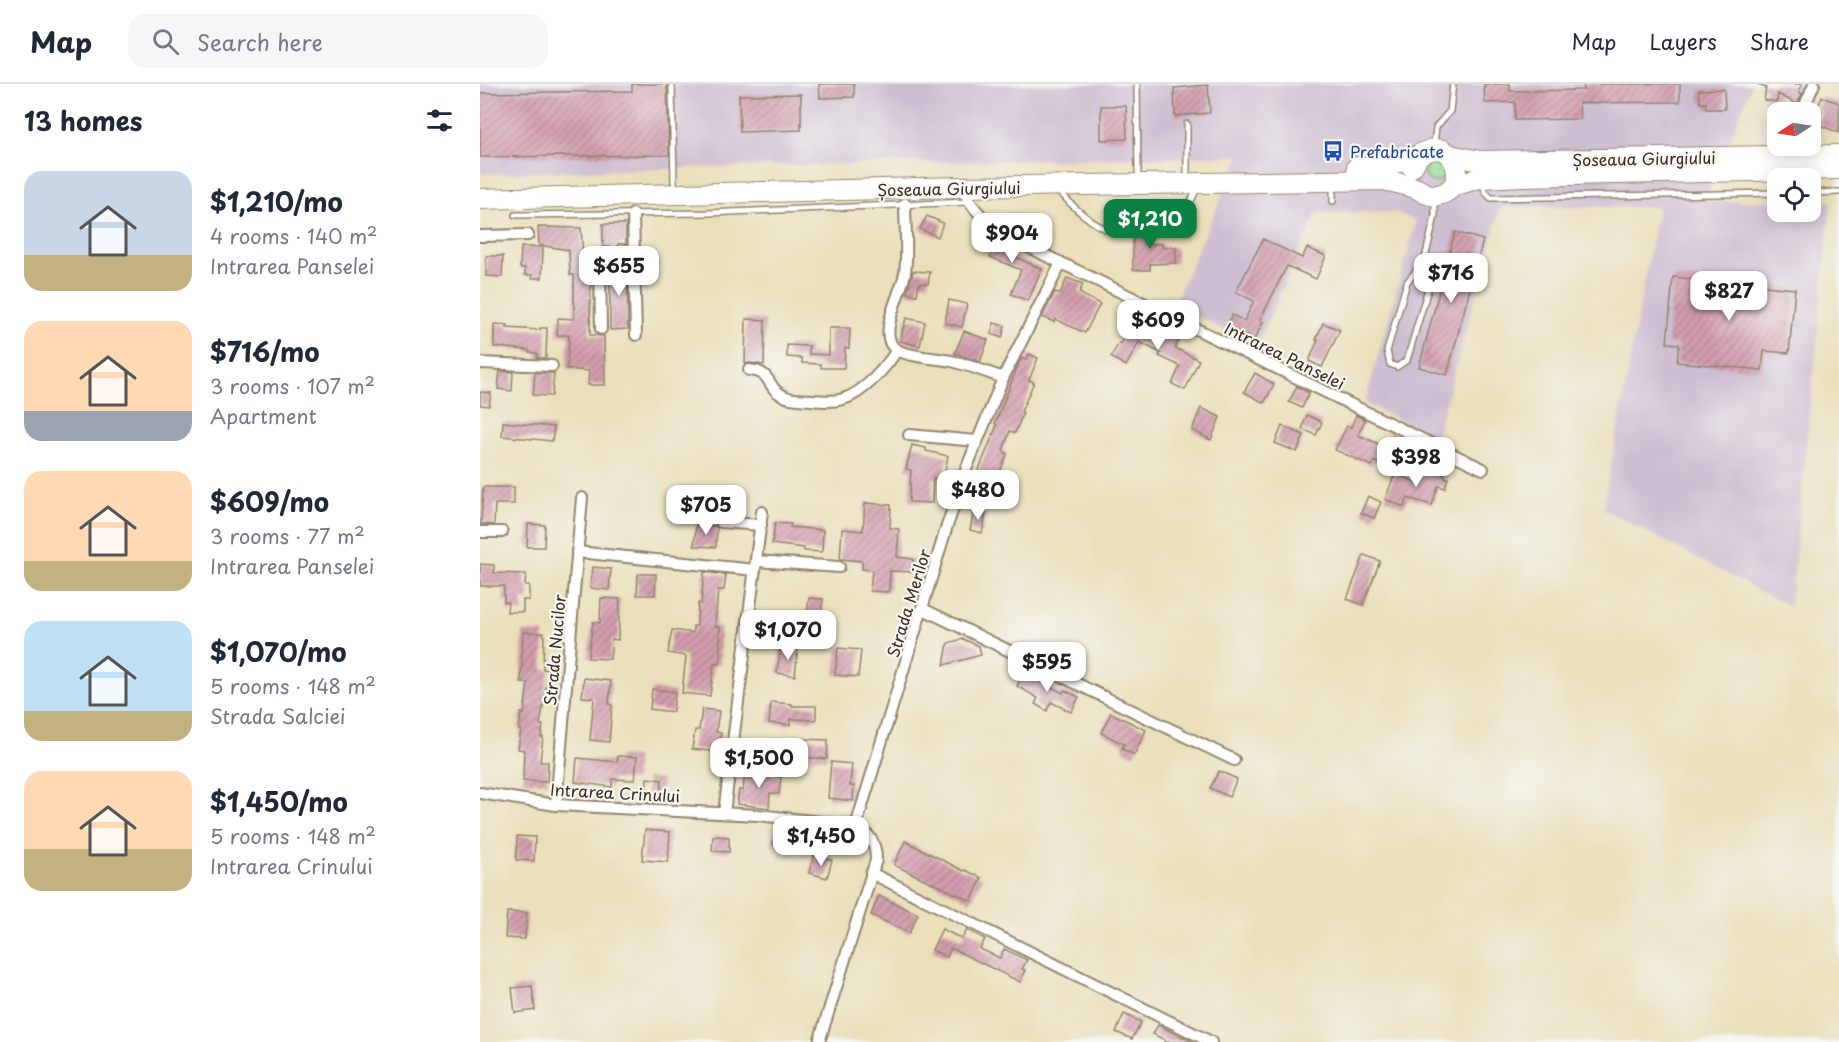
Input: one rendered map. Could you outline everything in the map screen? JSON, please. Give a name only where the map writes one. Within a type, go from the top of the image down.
[{"type":"highway","name":"Șoseaua Giurgiului","points":[[480,198],[964,195],[1056,185],[1380,167],[1433,154],[1480,161],[1767,151]]},
{"type":"highway","name":"Șoseaua Giurgiului","points":[[1821,153],[1839,155]]},
{"type":"highway","points":[[1426,192],[1411,176],[1413,163],[1433,154],[1454,161],[1457,173],[1453,186]]},
{"type":"highway","name":"Șoseaua Giurgiului","points":[[480,186],[1138,172],[1192,177],[1383,180],[1426,192],[1446,192],[1453,186],[1480,178],[1839,169]]},
{"type":"street","points":[[1806,102],[1814,84]]},
{"type":"street","name":"Intrarea Panselei","points":[[964,195],[992,227],[1006,236],[1483,469]]},
{"type":"street","points":[[905,204],[905,274],[889,323],[891,344],[897,350],[953,362],[1003,378]]},
{"type":"street","points":[[633,214],[636,335]]},
{"type":"street","points":[[480,236],[528,235]]},
{"type":"street","points":[[601,329],[600,263],[604,258],[634,255]]},
{"type":"street","name":"Strada Merilor","points":[[856,826],[946,529],[977,441],[1003,378],[1061,263]]},
{"type":"street","points":[[749,370],[760,371],[784,397],[826,402],[841,400],[851,396],[870,382],[889,363],[897,350]]},
{"type":"street","points":[[480,363],[552,366]]},
{"type":"street","points":[[909,435],[977,441]]},
{"type":"street","name":"Strada Nucilor","points":[[556,805],[582,498]]},
{"type":"street","points":[[724,813],[762,512]]},
{"type":"street","points":[[721,522],[760,525]]},
{"type":"street","points":[[480,532],[502,532]]},
{"type":"street","points":[[577,552],[755,565],[839,567]]},
{"type":"street","points":[[922,609],[1234,760]]},
{"type":"street","name":"Intrarea Crinului","points":[[480,793],[556,805],[724,813],[856,826]]},
{"type":"street","points":[[819,1042],[876,860],[874,844],[870,836],[856,826]]},
{"type":"street","points":[[872,873],[1211,1042]]},
{"type":"lane","points":[[672,84],[674,182]]},
{"type":"lane","points":[[1137,84],[1138,172]]},
{"type":"lane","points":[[1433,154],[1436,128],[1450,111],[1453,84]]},
{"type":"lane","points":[[1150,233],[1170,225],[1190,204],[1192,177],[1187,124]]},
{"type":"lane","points":[[1480,178],[1486,193],[1491,198],[1767,193]]},
{"type":"lane","points":[[1333,180],[1333,201]]},
{"type":"lane","points":[[1056,185],[1068,201],[1102,228],[1116,233],[1133,234]]},
{"type":"lane","points":[[1423,267],[1416,271],[1407,282],[1387,351],[1390,364],[1397,367],[1407,360],[1428,290],[1423,267],[1435,216],[1426,192]]},
{"type":"lane","points":[[1821,193],[1839,192]]},
{"type":"lane","points":[[515,215],[708,213],[905,204],[964,195]]},
{"type":"shaded area","points":[[480,84],[1752,84],[1704,202],[1767,201],[1767,222],[1821,222],[1821,201],[1831,201],[1790,607],[1603,509],[1658,207],[1501,207],[1436,437],[1365,403],[1416,221],[1395,212],[1317,213],[1256,346],[1174,304],[1240,156],[480,174]]},
{"type":"green space","points":[[1431,160],[1439,160],[1446,167],[1446,175],[1439,182],[1431,182],[1424,175],[1424,167]]},
{"type":"building","points":[[632,84],[667,84],[669,155],[480,157],[480,93],[632,91]]},
{"type":"building","points":[[819,84],[854,84],[854,97],[820,98]]},
{"type":"building","points":[[1484,84],[1510,84],[1510,91],[1584,90],[1583,84],[1680,84],[1680,102],[1579,103],[1580,119],[1515,120],[1515,102],[1485,103]]},
{"type":"building","points":[[1757,84],[1802,84],[1799,92],[1802,94],[1798,102],[1778,94],[1777,102],[1764,100],[1766,88]]},
{"type":"building","points":[[1208,85],[1210,113],[1175,116],[1174,88]]},
{"type":"building","points":[[1724,89],[1725,109],[1706,109],[1706,103],[1700,103],[1699,90]]},
{"type":"building","points":[[801,94],[801,130],[740,132],[739,95]]},
{"type":"building","points":[[1822,97],[1839,103],[1839,133],[1821,126],[1820,102]]},
{"type":"building","points":[[1101,106],[1126,106],[1127,139],[1101,140]]},
{"type":"building","points":[[927,216],[943,223],[938,237],[920,229]]},
{"type":"building","points":[[1133,223],[1150,223],[1150,228],[1145,233],[1150,238],[1150,244],[1176,247],[1176,263],[1150,264],[1150,270],[1133,270],[1133,239],[1138,233],[1133,229]]},
{"type":"building","points":[[603,224],[626,224],[626,244],[618,244],[618,247],[603,247]]},
{"type":"building","points":[[538,227],[581,228],[583,257],[591,257],[590,335],[604,336],[605,385],[588,385],[589,371],[567,369],[569,335],[557,335],[558,318],[574,319],[574,275],[570,275],[569,250],[539,245]]},
{"type":"building","points":[[978,229],[1014,248],[1011,255],[1042,269],[1028,301],[1011,294],[1021,270],[990,257],[993,250],[973,241]]},
{"type":"building","points":[[1455,232],[1483,240],[1447,375],[1419,367]]},
{"type":"building","points":[[1263,239],[1302,258],[1307,248],[1326,256],[1316,279],[1287,266],[1260,320],[1263,322],[1254,340],[1227,326],[1232,315],[1244,321],[1254,301],[1236,292]]},
{"type":"building","points":[[521,247],[543,247],[542,278],[525,275],[525,268],[520,268]]},
{"type":"building","points":[[486,256],[503,256],[502,277],[486,276]]},
{"type":"building","points":[[627,263],[628,329],[610,330],[610,265]]},
{"type":"building","points":[[913,271],[930,272],[928,284],[919,283],[917,295],[907,293]]},
{"type":"building","points":[[1673,277],[1795,289],[1789,353],[1764,351],[1762,370],[1677,362],[1679,344],[1667,343]]},
{"type":"building","points":[[1067,278],[1083,284],[1079,293],[1100,304],[1085,333],[1055,319],[1054,322],[1042,317],[1055,292],[1060,294]]},
{"type":"building","points":[[949,300],[967,304],[962,327],[945,323]]},
{"type":"building","points":[[906,318],[925,322],[920,346],[900,341]]},
{"type":"building","points":[[746,319],[765,320],[764,365],[745,364]]},
{"type":"building","points":[[1133,320],[1167,339],[1173,327],[1182,332],[1175,348],[1199,360],[1185,390],[1172,384],[1180,366],[1159,356],[1161,353],[1139,342],[1126,366],[1111,357],[1119,343],[1121,344]]},
{"type":"building","points":[[994,323],[1005,326],[1002,338],[991,334]]},
{"type":"building","points":[[1323,323],[1340,330],[1322,367],[1309,361]]},
{"type":"building","points":[[494,324],[508,325],[507,328],[540,330],[540,328],[547,328],[546,358],[537,358],[537,353],[529,352],[529,350],[494,347]]},
{"type":"building","points":[[829,328],[850,328],[849,348],[845,348],[844,368],[821,368],[821,364],[802,363],[802,358],[787,357],[787,345],[809,346],[809,354],[829,355]]},
{"type":"building","points":[[964,331],[988,340],[980,362],[955,353]]},
{"type":"building","points":[[1029,354],[1038,358],[1029,380],[1034,382],[1015,433],[1010,431],[1003,450],[1007,454],[992,492],[973,484],[1018,365],[1022,358],[1026,360]]},
{"type":"building","points":[[500,371],[513,372],[512,391],[498,389]]},
{"type":"building","points":[[535,373],[554,373],[552,396],[533,395]]},
{"type":"building","points":[[1255,373],[1274,384],[1264,403],[1244,392]]},
{"type":"building","points":[[1297,386],[1309,393],[1302,408],[1289,402]]},
{"type":"building","points":[[480,392],[491,393],[489,406],[480,405]]},
{"type":"building","points":[[1201,408],[1220,417],[1211,440],[1192,430]]},
{"type":"building","points":[[1307,415],[1322,422],[1316,435],[1302,429]]},
{"type":"building","points":[[1356,415],[1365,420],[1358,435],[1386,447],[1392,435],[1401,440],[1387,468],[1374,461],[1372,466],[1335,450],[1347,426],[1351,427]]},
{"type":"building","points":[[503,422],[554,427],[552,441],[502,436]]},
{"type":"building","points":[[1282,426],[1304,435],[1297,452],[1275,443]]},
{"type":"building","points":[[912,445],[948,456],[943,480],[933,478],[932,503],[909,502],[911,470],[906,469]]},
{"type":"building","points":[[1424,467],[1448,478],[1445,488],[1438,486],[1432,505],[1408,498],[1404,507],[1385,499],[1395,474],[1418,483]]},
{"type":"building","points":[[483,487],[514,487],[514,504],[495,504],[494,525],[481,524]]},
{"type":"building","points":[[1368,496],[1381,502],[1374,518],[1361,513]]},
{"type":"building","points":[[865,503],[891,505],[890,528],[899,529],[897,557],[913,559],[913,572],[890,571],[889,592],[870,591],[872,570],[862,569],[862,561],[840,559],[842,529],[863,531]]},
{"type":"building","points":[[974,510],[986,513],[982,533],[970,530]]},
{"type":"building","points":[[775,523],[823,530],[822,552],[804,551],[804,548],[772,544]]},
{"type":"building","points":[[528,524],[545,525],[544,547],[527,547]]},
{"type":"building","points":[[696,525],[717,528],[716,547],[694,546]]},
{"type":"building","points":[[1364,555],[1380,561],[1363,605],[1347,599]]},
{"type":"building","points":[[480,564],[494,565],[494,573],[526,574],[525,585],[529,585],[529,600],[523,600],[523,612],[507,612],[508,602],[504,602],[504,586],[480,586]]},
{"type":"building","points":[[593,567],[611,569],[609,590],[590,588]]},
{"type":"building","points":[[704,572],[726,575],[724,590],[718,590],[715,626],[720,627],[720,664],[714,664],[710,696],[682,693],[686,656],[668,653],[672,630],[693,633],[693,626],[697,626],[698,603],[701,604]]},
{"type":"building","points":[[638,574],[656,574],[655,595],[637,595]]},
{"type":"building","points":[[601,598],[620,599],[618,640],[612,639],[610,659],[588,658],[593,622],[600,623]]},
{"type":"building","points":[[809,598],[823,599],[821,616],[807,614]]},
{"type":"building","points":[[523,632],[544,633],[543,669],[549,670],[540,725],[543,725],[541,737],[543,737],[540,762],[548,762],[547,782],[523,781],[524,750],[518,749],[521,713],[524,714],[528,683],[521,683]]},
{"type":"building","points":[[963,639],[979,646],[981,655],[944,665],[948,643]]},
{"type":"building","points":[[781,645],[798,648],[795,676],[777,673]]},
{"type":"building","points":[[838,648],[861,650],[858,677],[835,675]]},
{"type":"building","points":[[1025,670],[1038,676],[1036,679],[1063,693],[1064,690],[1079,697],[1071,712],[1051,702],[1047,711],[1035,704],[1038,698],[1017,686]]},
{"type":"building","points":[[584,678],[611,681],[609,742],[590,740],[594,698],[582,697]]},
{"type":"building","points":[[652,689],[675,692],[673,712],[650,709]]},
{"type":"building","points":[[771,702],[792,704],[792,706],[816,706],[816,720],[791,719],[790,725],[769,723]]},
{"type":"building","points":[[702,709],[719,711],[716,732],[721,733],[719,752],[692,749],[695,730],[699,730]]},
{"type":"building","points":[[1111,713],[1146,730],[1134,755],[1122,749],[1124,744],[1101,733]]},
{"type":"building","points":[[802,739],[828,740],[827,759],[801,757]]},
{"type":"building","points":[[618,756],[637,757],[635,780],[612,779],[612,787],[575,782],[577,758],[617,762]]},
{"type":"building","points":[[831,762],[852,764],[850,786],[854,786],[853,801],[828,798]]},
{"type":"building","points":[[745,770],[772,772],[772,776],[781,777],[779,794],[770,793],[769,808],[737,804],[739,790],[743,790]]},
{"type":"building","points":[[1219,771],[1237,779],[1229,797],[1210,788]]},
{"type":"building","points":[[647,778],[662,780],[660,803],[646,802]]},
{"type":"building","points":[[775,829],[785,830],[784,845],[773,844]]},
{"type":"building","points":[[645,830],[670,832],[668,862],[642,860]]},
{"type":"building","points":[[517,836],[535,837],[534,861],[516,860]]},
{"type":"building","points":[[713,836],[729,837],[729,852],[712,851]]},
{"type":"building","points":[[905,841],[982,878],[971,901],[894,865]]},
{"type":"building","points":[[814,855],[832,860],[827,878],[809,873]]},
{"type":"building","points":[[879,896],[918,914],[909,933],[871,915]]},
{"type":"building","points":[[507,912],[527,913],[525,939],[505,938]]},
{"type":"building","points":[[942,929],[962,939],[967,930],[985,939],[980,949],[1000,958],[1004,949],[1027,960],[1022,969],[1025,970],[1020,982],[951,948],[947,957],[932,950]]},
{"type":"building","points":[[532,986],[535,1010],[515,1013],[512,988]]},
{"type":"building","points":[[1124,1014],[1141,1022],[1132,1039],[1116,1032]]},
{"type":"building","points":[[1158,1025],[1193,1042],[1164,1042],[1165,1040],[1153,1034]]},
{"type":"place","name":"Prefabricate","points":[[1333,151]]}]
